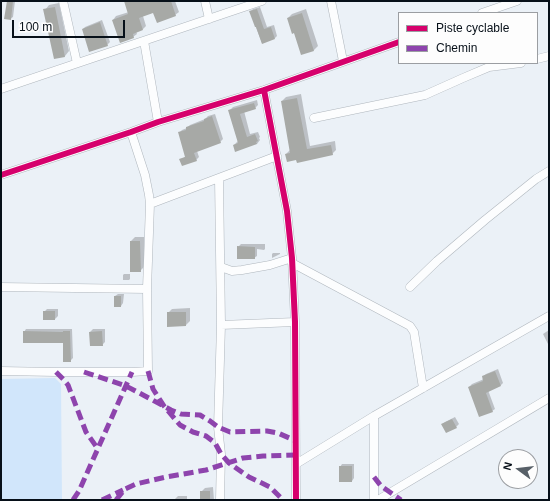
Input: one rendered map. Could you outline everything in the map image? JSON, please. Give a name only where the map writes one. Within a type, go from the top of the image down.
[{"type":"street","points":[[63,1],[77,63]]},
{"type":"street","points":[[205,1],[209,19]]},
{"type":"street","points":[[1,89],[262,1]]},
{"type":"street","points":[[331,1],[343,61]]},
{"type":"street","points":[[484,12],[502,3],[517,1]]},
{"type":"street","points":[[144,41],[158,122]]},
{"type":"street","points":[[1,175],[158,122],[264,90],[398,42]]},
{"type":"street","points":[[538,59],[549,56]]},
{"type":"street","points":[[314,118],[425,95],[489,67],[513,64]]},
{"type":"street","points":[[264,90],[287,211],[292,261],[295,322],[296,500]]},
{"type":"street","points":[[1,371],[148,371],[147,289],[150,204],[145,175],[131,132]]},
{"type":"street","points":[[150,204],[277,156]]},
{"type":"street","points":[[410,287],[437,261],[479,225],[536,179],[549,171]]},
{"type":"street","points":[[219,178],[221,325],[218,427],[221,454],[220,500]]},
{"type":"street","points":[[221,267],[232,271],[292,261],[410,326],[414,332],[423,388]]},
{"type":"street","points":[[1,287],[147,289]]},
{"type":"street","points":[[296,464],[374,416],[549,316]]},
{"type":"street","points":[[221,325],[295,322]]},
{"type":"street","points":[[378,500],[549,398]]},
{"type":"street","points":[[374,416],[374,500]]},
{"type":"shaded area","points":[[55,378],[61,384],[62,500],[1,500],[1,379]]},
{"type":"building","points":[[7,1],[13,1],[11,20],[4,19]]},
{"type":"building","points":[[124,1],[171,1],[176,16],[157,23],[153,13],[139,18],[143,30],[133,34],[134,38],[120,43],[112,20],[128,14]]},
{"type":"building","points":[[55,7],[65,57],[54,59],[43,9]]},
{"type":"building","points":[[257,9],[264,29],[271,27],[275,39],[262,44],[249,11]]},
{"type":"building","points":[[302,13],[314,51],[301,55],[294,33],[292,34],[287,18]]},
{"type":"building","points":[[100,22],[108,46],[89,52],[82,29]]},
{"type":"building","points":[[297,98],[307,149],[331,145],[333,155],[297,163],[296,160],[287,162],[285,154],[290,153],[281,101]]},
{"type":"building","points":[[254,103],[256,109],[240,114],[247,137],[255,134],[258,141],[256,142],[257,144],[235,152],[233,145],[238,143],[228,110]]},
{"type":"building","points":[[212,116],[221,143],[194,153],[197,161],[182,166],[179,159],[185,157],[178,132],[186,130],[186,127],[204,121],[204,119]]},
{"type":"building","points":[[130,241],[140,241],[141,272],[130,272]]},
{"type":"building","points":[[237,246],[255,247],[255,259],[237,259]]},
{"type":"building","points":[[114,296],[121,296],[121,307],[114,307]]},
{"type":"building","points":[[43,311],[55,311],[55,320],[43,320]]},
{"type":"building","points":[[167,312],[186,312],[186,326],[167,327]]},
{"type":"building","points":[[23,331],[70,331],[71,362],[63,362],[63,343],[23,343]]},
{"type":"building","points":[[102,331],[103,346],[90,346],[89,332]]},
{"type":"building","points":[[495,371],[501,386],[486,393],[493,412],[479,417],[468,387],[483,381],[482,376]]},
{"type":"building","points":[[452,419],[457,428],[446,433],[441,424]]},
{"type":"building","points":[[339,466],[352,466],[352,482],[339,482]]},
{"type":"building","points":[[200,491],[210,491],[210,500],[200,500]]},
{"type":"marked path","points":[[148,371],[153,389],[164,406],[180,425],[193,432],[206,436],[215,443],[221,454],[229,463],[249,477],[270,487],[283,500]]},
{"type":"marked path","points":[[56,372],[68,385],[86,432],[98,449]]},
{"type":"marked path","points":[[84,372],[126,386],[181,414],[200,415],[218,427],[230,432],[267,431],[278,433],[296,441]]},
{"type":"marked path","points":[[73,500],[79,491],[132,372]]},
{"type":"marked path","points":[[116,500],[125,489],[136,484],[206,470],[243,458],[296,455]]},
{"type":"marked path","points":[[374,477],[381,486],[401,500]]},
{"type":"marked path","points":[[102,500],[123,490]]},
{"type":"cycle path","points":[[1,175],[158,122],[264,90],[398,42]]},
{"type":"cycle path","points":[[264,90],[287,211],[292,258],[295,322],[296,500]]}]
